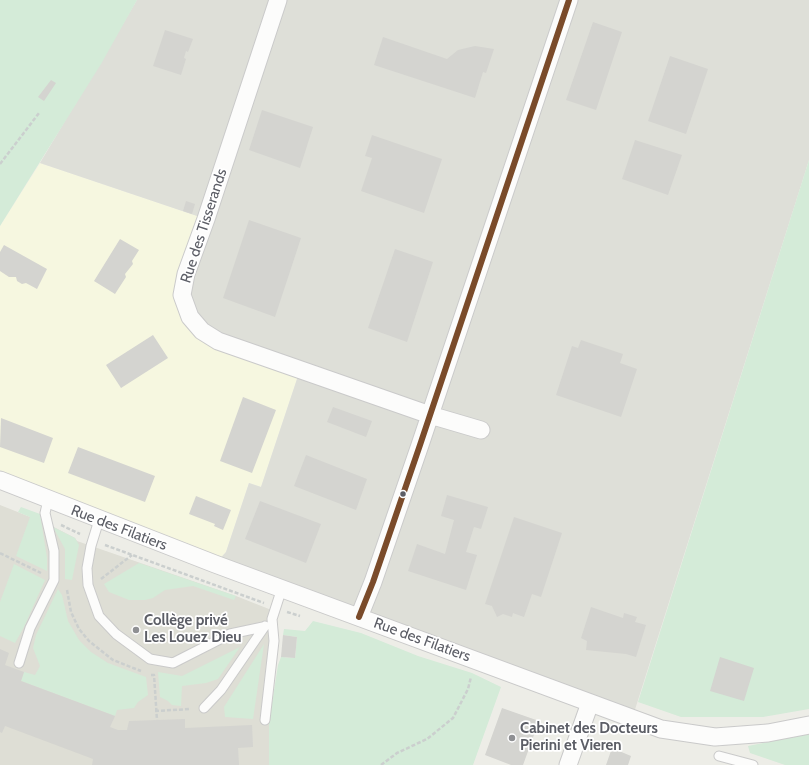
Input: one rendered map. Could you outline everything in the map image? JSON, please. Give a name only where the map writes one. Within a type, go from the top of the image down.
[{"type":"street","name":"Rue des Tisserands","points":[[278,0],[186,274],[182,295],[190,317],[202,331],[218,342],[430,415],[481,430]]},
{"type":"street","points":[[359,617],[373,582],[430,415],[569,0]]},
{"type":"street","name":"Rue des Filatiers","points":[[0,480],[99,520],[661,729],[715,737],[768,733],[809,725]]},
{"type":"street","points":[[568,765],[590,703]]},
{"type":"lane","points":[[19,663],[30,628],[54,580],[54,552],[45,513],[48,500]]},
{"type":"lane","points":[[99,520],[91,546],[87,568],[88,585],[99,616],[116,634],[150,659],[173,663],[230,634],[263,627]]},
{"type":"lane","points":[[265,720],[274,641],[272,619],[282,588]]},
{"type":"lane","points":[[204,708],[221,690],[263,627],[272,619]]},
{"type":"lane","points":[[719,756],[753,765]]},
{"type":"path","points":[[0,164],[39,113]]},
{"type":"path","points":[[67,590],[71,612],[79,629],[89,641],[113,660],[154,675],[155,711],[157,720]]},
{"type":"path","points":[[382,765],[397,753],[427,739],[453,718],[468,689],[475,660]]},
{"type":"path","points":[[155,711],[204,708]]},
{"type":"shaded area","points":[[0,0],[137,0],[101,64],[0,226]]},
{"type":"shaded area","points":[[137,0],[809,0],[809,160],[632,719],[215,564],[226,552],[249,483],[261,487],[300,370],[218,341],[182,295],[206,219],[40,163]]},
{"type":"shaded area","points":[[809,160],[809,709],[763,717],[681,717],[638,702]]},
{"type":"shaded area","points":[[40,163],[206,219],[300,370],[261,487],[249,483],[226,552],[215,564],[0,480],[0,226]]},
{"type":"shaded area","name":"Collège privé Les Louez Dieu","points":[[0,505],[48,524],[75,538],[77,541],[236,596],[274,611],[265,720],[269,722],[269,765],[0,765]]},
{"type":"shaded area","points":[[21,507],[40,514],[47,558],[47,571],[16,556],[30,517],[18,512]]},
{"type":"shaded area","points":[[53,527],[75,538],[79,545],[72,580],[65,579],[65,549]]},
{"type":"shaded area","points":[[139,563],[236,596],[234,600],[193,586],[165,590],[153,598],[145,600],[129,600],[109,592],[104,584]]},
{"type":"shaded area","points":[[14,564],[45,580],[24,627],[15,643],[0,636],[0,602]]},
{"type":"shaded area","points":[[58,589],[62,595],[68,621],[79,640],[91,652],[108,663],[146,677],[148,695],[138,702],[134,708],[117,710],[115,716],[21,681],[24,672],[35,675],[40,666],[33,648],[36,635]]},
{"type":"shaded area","points":[[313,621],[361,633],[418,656],[472,673],[501,687],[473,765],[269,765],[269,722],[278,665],[281,657],[295,658],[297,637],[283,635],[284,629],[305,631]]},
{"type":"shaded area","points":[[264,644],[253,719],[225,717],[224,707]]},
{"type":"shaded area","points":[[240,647],[218,679],[206,683],[182,686],[181,706],[172,705],[160,697],[158,672],[182,676]]},
{"type":"shaded area","points":[[809,734],[809,765],[785,765],[750,753],[748,746]]},
{"type":"building","points":[[593,22],[622,32],[596,110],[566,100]]},
{"type":"building","points":[[165,30],[193,39],[188,52],[186,51],[184,58],[186,59],[181,75],[153,66]]},
{"type":"building","points":[[383,37],[447,59],[458,50],[475,46],[494,49],[486,73],[483,72],[475,98],[374,65]]},
{"type":"building","points":[[670,56],[708,69],[686,134],[648,121]]},
{"type":"building","points":[[51,80],[56,83],[44,101],[38,97]]},
{"type":"building","points":[[262,110],[313,127],[300,168],[249,150]]},
{"type":"building","points":[[372,135],[442,159],[424,213],[361,191],[372,158],[365,156]]},
{"type":"building","points":[[635,140],[682,155],[668,195],[622,179]]},
{"type":"building","points":[[186,201],[195,204],[192,214],[183,211]]},
{"type":"building","points":[[249,220],[301,238],[275,317],[223,298]]},
{"type":"building","points":[[120,239],[139,250],[132,261],[133,264],[125,274],[126,277],[115,294],[94,281]]},
{"type":"building","points":[[4,245],[47,269],[37,289],[26,283],[22,284],[17,281],[16,277],[9,277],[0,271],[0,252]]},
{"type":"building","points":[[395,249],[433,262],[407,342],[368,328]]},
{"type":"building","points":[[153,335],[168,358],[121,388],[106,365]]},
{"type":"building","points":[[581,340],[623,354],[620,363],[637,369],[621,417],[556,395],[572,346],[578,348]]},
{"type":"building","points":[[243,397],[276,410],[252,473],[220,461]]},
{"type":"building","points":[[333,407],[372,421],[366,437],[327,422]]},
{"type":"building","points":[[1,418],[53,438],[44,463],[0,447]]},
{"type":"building","points":[[78,447],[155,476],[145,502],[68,473]]},
{"type":"building","points":[[306,455],[367,479],[356,510],[294,486]]},
{"type":"building","points":[[447,495],[488,507],[481,529],[474,527],[466,552],[477,555],[466,590],[408,571],[417,544],[445,554],[454,520],[441,516]]},
{"type":"building","points":[[196,496],[231,510],[223,530],[214,526],[215,524],[189,514]]},
{"type":"building","points":[[260,501],[321,524],[306,563],[245,539]]},
{"type":"building","points":[[514,517],[562,533],[541,597],[532,594],[524,617],[513,613],[512,617],[503,614],[497,617],[492,606],[485,604]]},
{"type":"building","points":[[591,607],[623,618],[624,613],[637,617],[635,622],[646,625],[636,657],[626,654],[586,650],[587,641],[581,638]]},
{"type":"building","points":[[283,635],[297,637],[295,658],[281,657]]},
{"type":"building","points":[[0,649],[9,653],[5,665],[24,672],[21,681],[115,716],[110,727],[118,730],[127,730],[129,721],[185,719],[185,728],[252,725],[253,747],[238,748],[239,765],[92,765],[93,759],[5,726],[2,733],[0,732]]},
{"type":"building","points":[[720,657],[754,668],[744,701],[710,691]]},
{"type":"building","name":"Cabinet des Docteurs Pierini et Vieren","points":[[502,708],[539,721],[523,765],[511,765],[485,755]]},
{"type":"building","points":[[612,748],[631,756],[628,765],[606,765]]},
{"type":"transit line","points":[[359,617],[373,582],[420,445],[569,0]]},
{"type":"place","name":"Collège privé Les Louez Dieu","points":[[136,630]]},
{"type":"place","name":"Cabinet des Docteurs Pierini et Vieren","points":[[512,738]]}]
